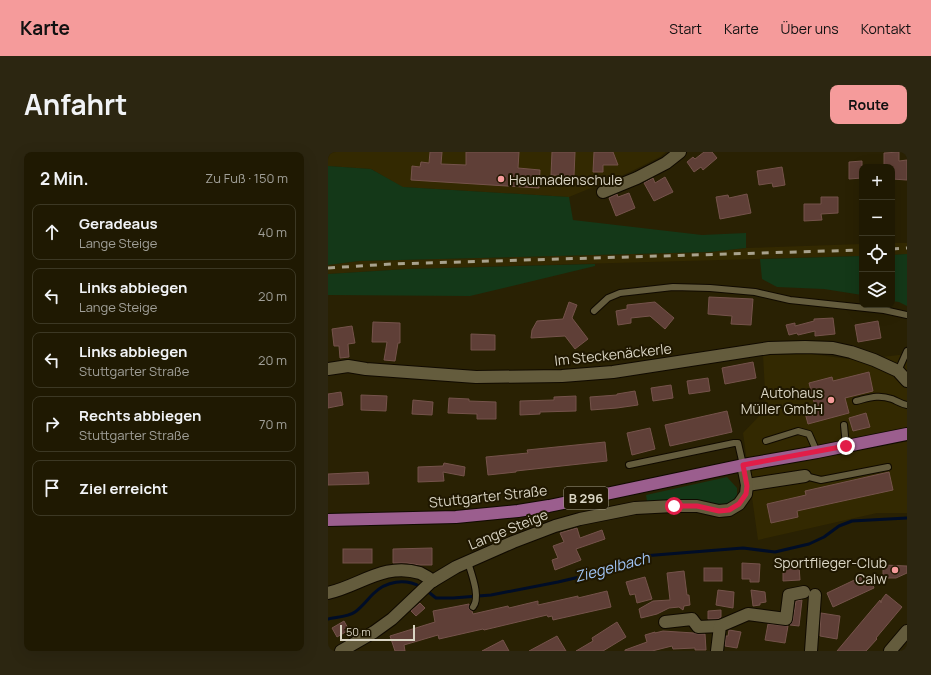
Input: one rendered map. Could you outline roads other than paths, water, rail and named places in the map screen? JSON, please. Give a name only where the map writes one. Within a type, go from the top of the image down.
[{"type":"main road","name":"Stuttgarter Straße","points":[[328,520],[456,517],[518,511],[549,506],[743,465],[907,434]]},
{"type":"street","points":[[603,192],[637,178],[666,163],[680,152]]},
{"type":"street","name":"Im Steckenäckerle","points":[[328,369],[348,366],[366,369],[476,377],[562,376],[613,372],[769,348],[805,347],[833,348],[851,352],[874,360],[898,371],[907,381]]},
{"type":"street","points":[[743,465],[747,486],[805,476]]},
{"type":"street","name":"Lange Steige","points":[[341,651],[374,632],[392,619],[432,582],[456,567],[514,542],[555,526],[580,519],[635,508],[697,506],[719,511],[729,510],[739,504],[746,494],[747,486]]},
{"type":"street","points":[[328,593],[387,571],[403,570],[421,573],[432,582]]},
{"type":"street","points":[[665,622],[692,619],[698,627],[720,626],[748,614],[786,619],[789,595],[810,594],[811,651]]},
{"type":"street","points":[[717,651],[720,626]]},
{"type":"street","points":[[890,651],[907,631]]},
{"type":"lane","points":[[594,311],[608,298],[620,293],[680,287],[755,292],[790,300],[884,310],[907,315]]},
{"type":"lane","points":[[898,371],[907,351]]},
{"type":"lane","points":[[856,401],[878,396],[891,398],[907,405]]},
{"type":"lane","points":[[844,425],[846,446]]},
{"type":"lane","points":[[766,441],[798,431],[808,434],[817,452]]},
{"type":"lane","points":[[629,465],[738,443],[743,465]]},
{"type":"lane","points":[[805,476],[821,480],[888,467]]},
{"type":"lane","points":[[468,562],[476,597],[473,607]]},
{"type":"waterway","name":"Ziegelbach","points":[[426,590],[436,598],[491,595],[601,572],[643,556],[743,548],[775,552],[809,544],[824,537],[839,526],[852,521],[907,518]]},
{"type":"waterway","name":"Ziegelbach","points":[[328,619],[352,614],[373,594],[384,586],[396,582],[409,582],[421,587]]},
{"type":"railway","points":[[895,249],[907,248]]},
{"type":"railway","points":[[328,268],[391,264],[859,250]]},
{"type":"place","name":"Heumadenschule","points":[[501,179]]},
{"type":"place","name":"Autohaus Müller GmbH","points":[[831,400]]},
{"type":"place","name":"Sportflieger-Club Calw","points":[[895,570]]}]
